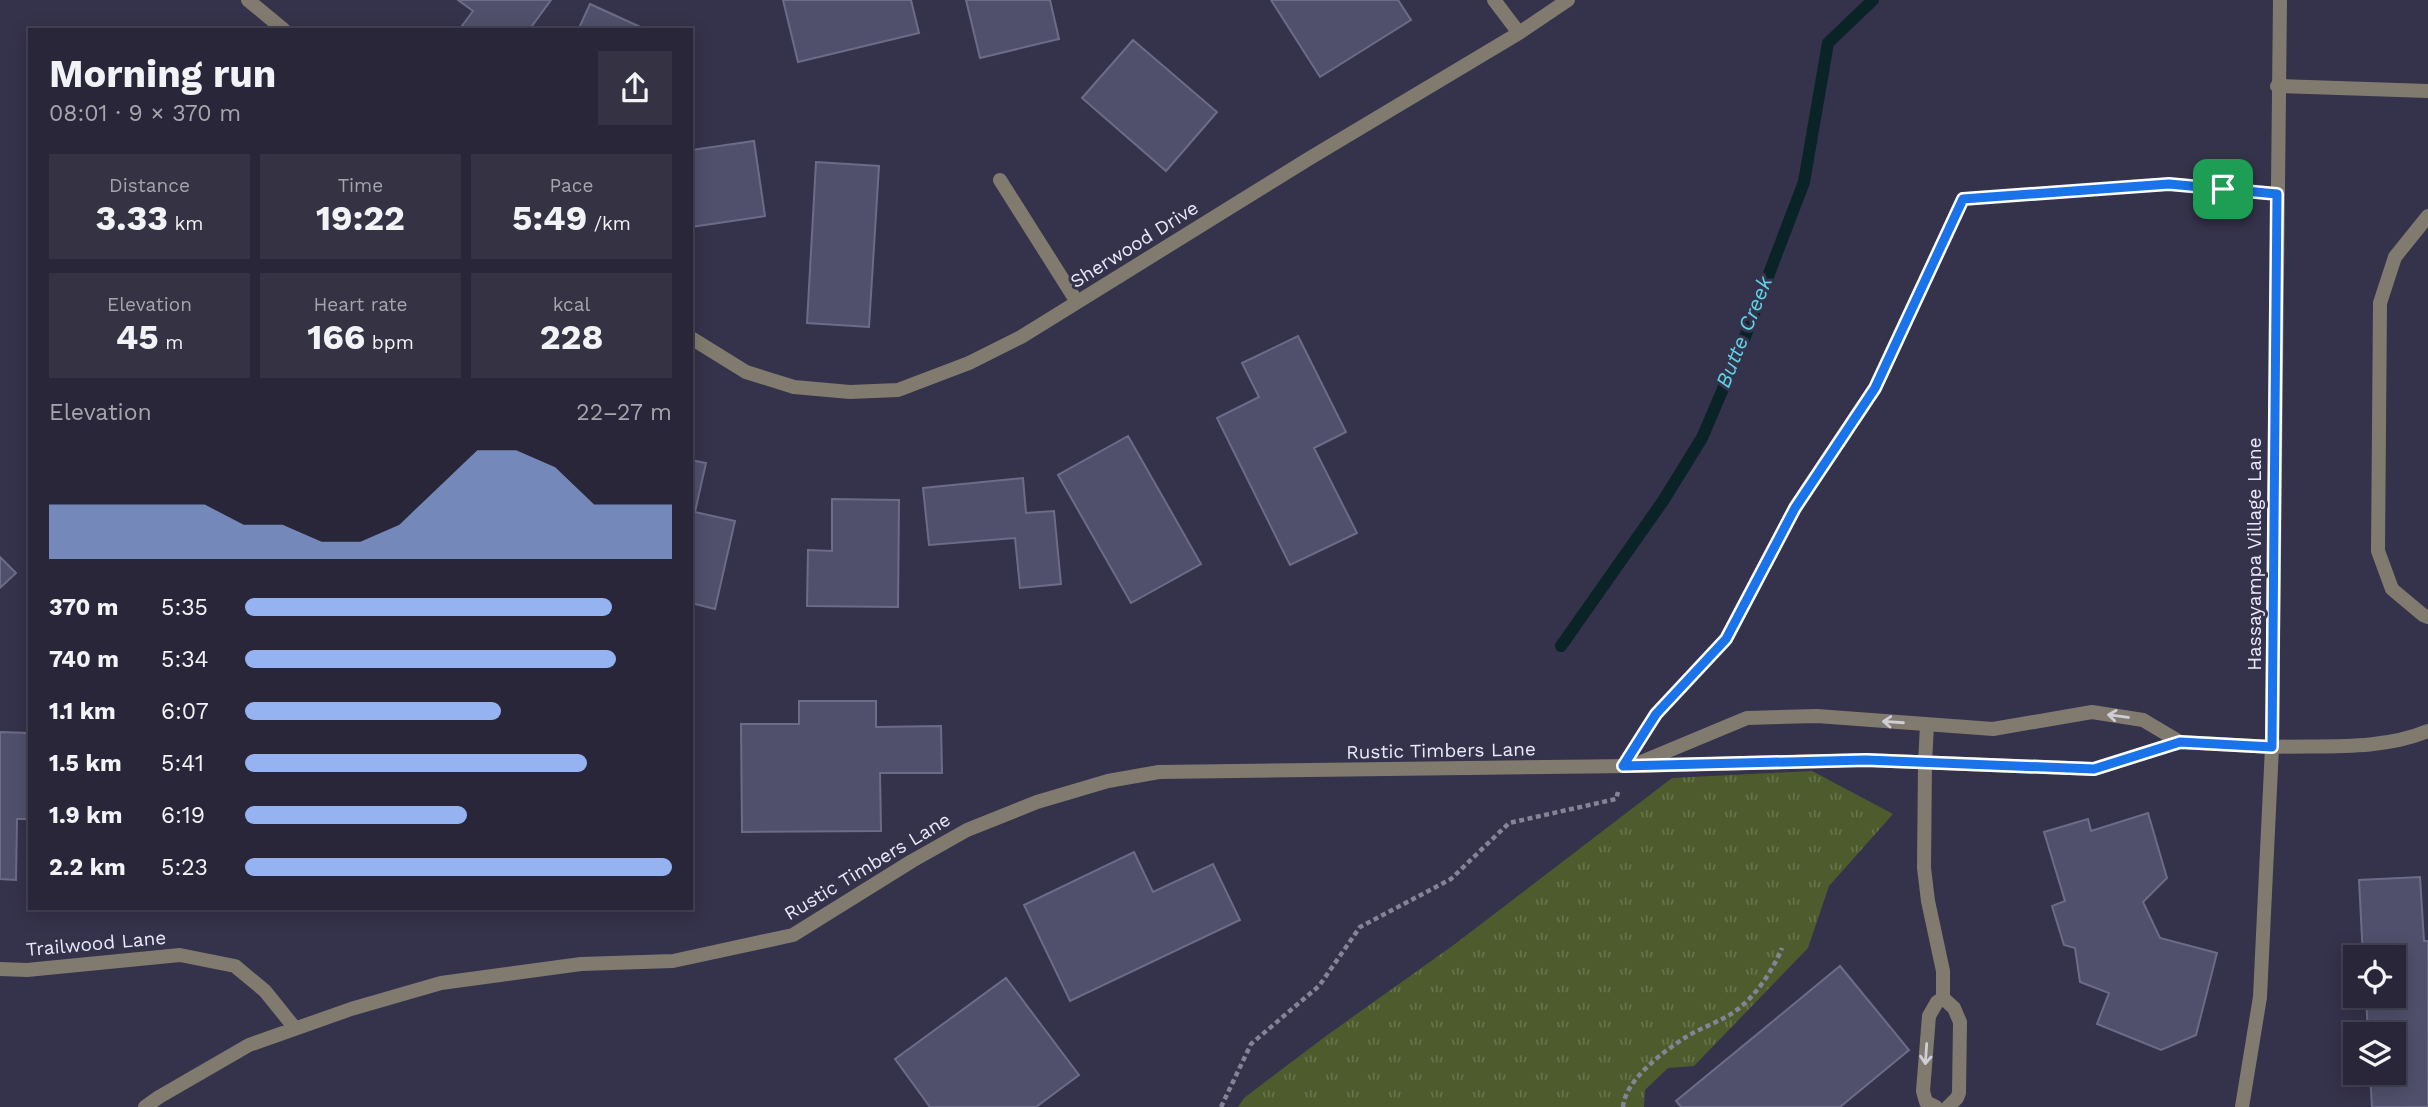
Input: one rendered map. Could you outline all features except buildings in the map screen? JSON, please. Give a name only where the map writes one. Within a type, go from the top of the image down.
[{"type":"street","points":[[248,0],[282,28]]},
{"type":"street","points":[[1494,0],[1519,33]]},
{"type":"street","name":"Sherwood Drive","points":[[693,339],[746,372],[793,387],[850,392],[898,390],[969,363],[1020,337],[1519,33],[1568,0]]},
{"type":"street","name":"Hassayampa Village Lane","points":[[2242,1107],[2260,997],[2272,747],[2280,0]]},
{"type":"street","points":[[2277,86],[2428,91]]},
{"type":"street","points":[[1000,180],[1077,302]]},
{"type":"street","points":[[2428,216],[2395,257],[2380,303],[2378,551],[2392,589],[2428,617]]},
{"type":"street","name":"Rustic Timbers Lane","points":[[1627,766],[1747,718],[1818,716],[1993,729],[2092,712],[2143,720],[2180,742]]},
{"type":"street","points":[[1927,725],[1924,763],[1924,868],[1943,971],[1943,998]]},
{"type":"street","name":"Rustic Timbers Lane","points":[[145,1107],[249,1045],[294,1027],[441,983],[581,964],[673,961],[793,935],[967,830],[1037,802],[1108,781],[1159,772],[1866,760],[2094,769],[2180,742],[2272,747],[2381,743],[2402,740],[2428,731]]},
{"type":"street","name":"Trailwood Lane","points":[[0,969],[27,970],[180,956],[235,966],[265,991],[294,1027]]},
{"type":"street","points":[[1925,1105],[1923,1091],[1929,1016],[1937,1002],[1943,998]]},
{"type":"street","points":[[1943,998],[1954,1007],[1960,1022],[1959,1093],[1948,1107]]},
{"type":"path","points":[[1221,1107],[1251,1044],[1319,986],[1360,927],[1451,879],[1509,823],[1616,799],[1627,766],[1656,714],[1726,639],[1795,508],[1875,388],[1963,199],[2169,184],[2277,194]]},
{"type":"path","points":[[1623,1107],[1623,1098],[1640,1073],[1684,1038],[1738,1009],[1775,964],[1782,948]]},
{"type":"green space","points":[[1812,771],[1893,814],[1829,886],[1808,948],[1694,1066],[1668,1068],[1645,1090],[1644,1107],[1238,1107],[1244,1098],[1455,944],[1672,778]]},
{"type":"waterway","name":"Butte Creek","points":[[1561,646],[1663,501],[1702,438],[1743,342],[1804,182],[1828,43],[1873,0]]},
{"type":"route","points":[[2169,184],[2223,189],[2277,194],[2272,747],[2180,742],[2094,769],[1866,760],[1623,766],[1656,714],[1726,639],[1795,508],[1875,388],[1963,199],[2169,184]]}]
